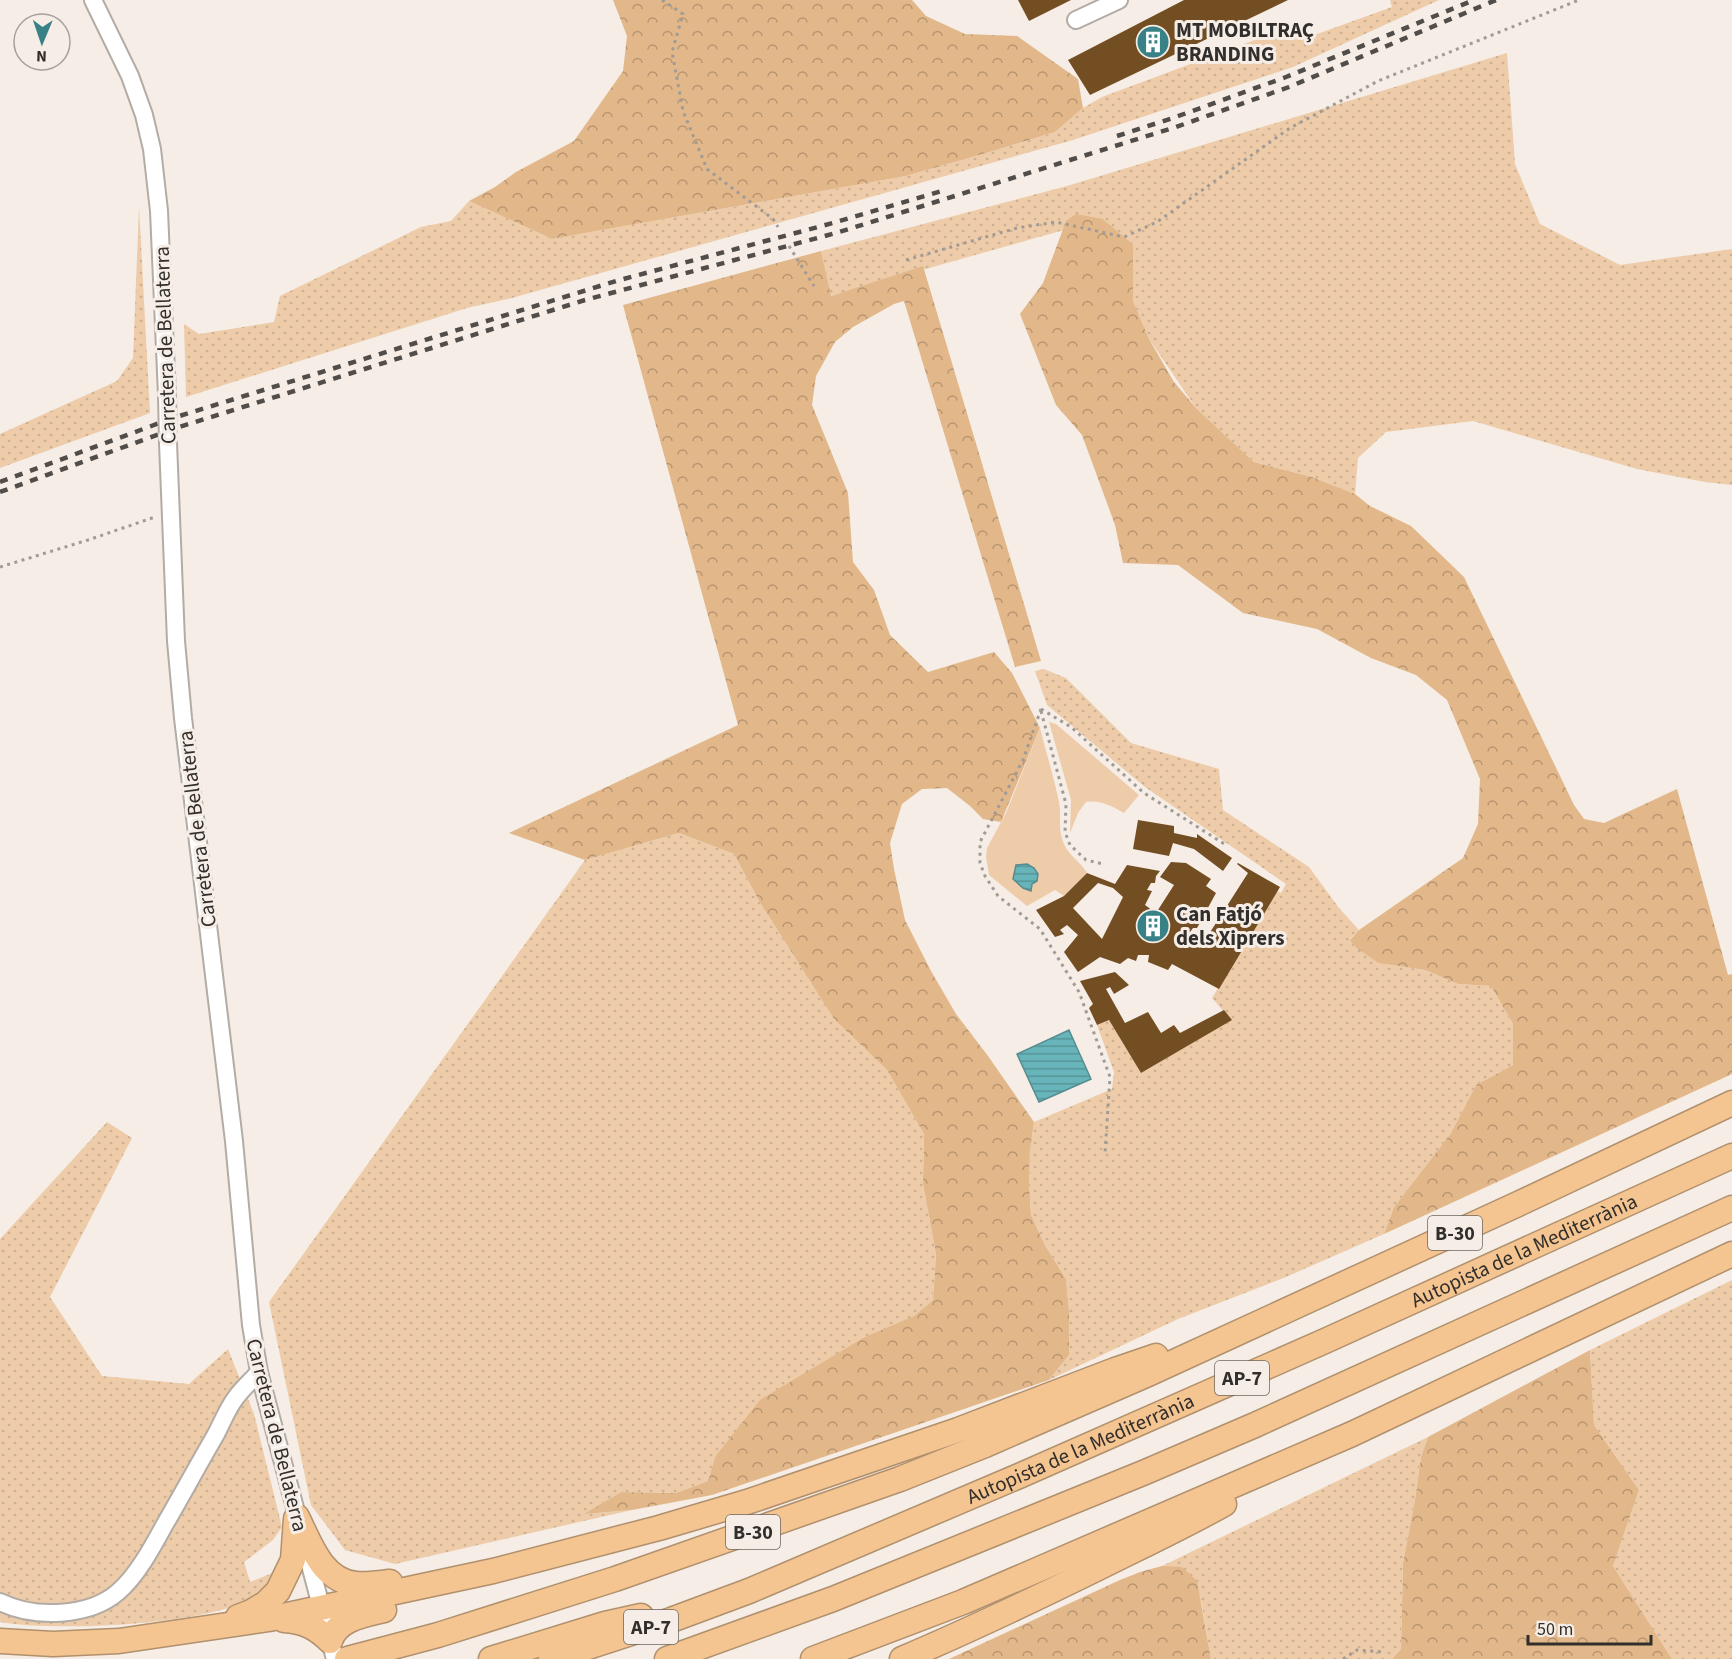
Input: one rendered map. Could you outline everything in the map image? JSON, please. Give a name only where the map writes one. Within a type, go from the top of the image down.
[{"type":"highway","name":"B-30","points":[[347,1659],[438,1635],[566,1595],[879,1487],[1126,1384],[1732,1103]]},
{"type":"highway","name":"Autopista de la Mediterrània","points":[[551,1659],[671,1620],[749,1591],[1173,1409],[1732,1156]]},
{"type":"highway","name":"Autopista de la Mediterrània","points":[[667,1659],[833,1599],[1143,1473],[1255,1425],[1732,1208]]},
{"type":"highway","points":[[813,1659],[963,1602],[1352,1434],[1732,1254]]},
{"type":"highway","points":[[0,1641],[53,1644],[119,1641],[269,1619],[575,1551],[747,1502],[958,1430],[1115,1370],[1259,1324]]},
{"type":"highway","points":[[902,1659],[963,1633],[1189,1524],[1352,1434]]},
{"type":"highway","points":[[297,1516],[315,1554],[326,1570],[343,1581],[356,1584],[373,1583],[493,1571]]},
{"type":"highway","points":[[200,1629],[251,1612],[266,1603],[278,1591],[293,1560],[297,1516]]},
{"type":"highway","points":[[332,1650],[336,1628],[351,1619],[495,1581],[575,1551]]},
{"type":"highway","points":[[491,1659],[605,1624],[749,1591]]},
{"type":"highway","points":[[269,1619],[308,1624],[319,1630],[332,1650]]},
{"type":"street","name":"Carretera de Bellaterra","points":[[93,0],[130,76],[144,115],[152,149],[159,211],[176,641],[183,718],[234,1141],[251,1325],[259,1372],[332,1650]]},
{"type":"street","points":[[1076,21],[1119,0]]},
{"type":"street","points":[[0,1602],[20,1610],[37,1612],[80,1610],[110,1599],[121,1590],[156,1540],[236,1397],[259,1372]]},
{"type":"path","points":[[662,0],[683,14],[672,52],[683,111],[707,170],[773,219],[778,226]]},
{"type":"path","points":[[906,260],[1017,228],[1056,222],[1124,237],[1157,222],[1290,128],[1378,81],[1579,0]]},
{"type":"path","points":[[789,246],[814,286]]},
{"type":"path","points":[[0,567],[171,512]]},
{"type":"path","points":[[1041,709],[1071,727],[1144,793],[1226,845]]},
{"type":"path","points":[[1041,709],[1066,804],[1065,832],[1070,845],[1086,860],[1103,864]]},
{"type":"path","points":[[1041,709],[1023,760],[980,842],[980,863],[985,876],[998,896],[1040,929],[1079,992],[1110,1077],[1105,1153]]},
{"type":"path","points":[[1343,1659],[1357,1650],[1383,1652]]},
{"type":"shaded area","points":[[1390,0],[1439,0],[1293,67],[1073,140],[512,298],[467,308],[186,397],[184,324],[199,334],[274,322],[280,296],[421,227],[451,221],[469,201],[552,239],[906,176],[1055,132],[1083,108],[1102,97],[1295,25],[1306,38],[1392,7]]},
{"type":"shaded area","points":[[1507,53],[1515,164],[1540,224],[1620,265],[1732,249],[1732,485],[1637,469],[1473,421],[1386,432],[1358,458],[1355,494],[1312,477],[1254,462],[1196,408],[1149,339],[1133,301],[1133,244],[1103,219],[830,296],[821,251],[1067,186]]},
{"type":"shaded area","points":[[139,207],[150,413],[0,468],[0,434],[117,381],[133,358]]},
{"type":"shaded area","points":[[1044,669],[1066,678],[1131,743],[1219,769],[1223,810],[1309,867],[1339,908],[1359,930],[1350,939],[1354,946],[1378,963],[1425,970],[1458,984],[1491,986],[1513,1024],[1513,1065],[1476,1085],[1451,1133],[1394,1207],[1384,1234],[1286,1277],[1178,1319],[1049,1380],[1069,1355],[1069,1310],[1066,1279],[1046,1247],[1031,1215],[1030,1151],[1034,1122],[1112,1089],[1114,1072],[1097,1025],[1109,1020],[1141,1073],[1231,1020],[1212,998],[1277,891],[1281,893],[1286,884],[1145,787],[1047,705],[1035,671]]},
{"type":"shaded area","points":[[1049,722],[1056,724],[1139,795],[1124,813],[1101,803],[1086,802],[1078,813],[1070,833],[1071,800]]},
{"type":"shaded area","points":[[1040,728],[1059,802],[1062,838],[1069,852],[1087,873],[1064,896],[1055,890],[1027,906],[989,875],[986,857],[987,848],[1006,813]]},
{"type":"shaded area","points":[[679,833],[734,854],[759,901],[834,1019],[887,1070],[924,1134],[923,1184],[936,1254],[933,1300],[914,1316],[715,1457],[708,1481],[676,1493],[621,1492],[585,1514],[632,1510],[395,1564],[345,1550],[311,1505],[269,1302],[585,860]]},
{"type":"shaded area","points":[[107,1122],[132,1138],[50,1297],[102,1376],[189,1384],[228,1349],[254,1414],[282,1527],[273,1540],[244,1562],[250,1582],[275,1572],[263,1591],[243,1603],[177,1619],[96,1626],[24,1625],[0,1622],[0,1239]]},
{"type":"shaded area","points":[[1732,1280],[1732,1659],[1672,1659],[1613,1566],[1639,1490],[1594,1425],[1590,1350]]},
{"type":"shaded area","points":[[1428,1437],[1421,1457],[1403,1563],[1401,1649],[1392,1659],[1211,1659],[1201,1601],[1162,1566]]},
{"type":"green space","points":[[613,0],[912,0],[926,16],[965,34],[1017,36],[1078,79],[1083,108],[1055,132],[906,176],[552,239],[469,201],[516,172],[574,141],[623,71],[627,36]]},
{"type":"green space","points":[[1076,214],[1103,219],[1133,244],[1133,301],[1149,339],[1174,382],[1196,408],[1254,462],[1312,477],[1355,494],[1370,506],[1411,526],[1464,577],[1574,805],[1584,819],[1604,823],[1677,789],[1728,975],[1732,974],[1732,1074],[1384,1234],[1394,1207],[1451,1133],[1476,1085],[1513,1065],[1513,1024],[1491,986],[1458,984],[1425,970],[1378,963],[1354,946],[1350,940],[1359,930],[1463,858],[1478,824],[1480,779],[1447,700],[1416,675],[1371,658],[1317,629],[1243,613],[1178,565],[1123,563],[1115,525],[1082,435],[1056,405],[1020,314],[1043,283],[1066,221]]},
{"type":"green space","points":[[821,251],[831,296],[923,266],[1041,661],[1015,667],[904,301],[894,304],[853,327],[835,342],[816,376],[812,405],[848,493],[853,562],[874,590],[890,635],[928,672],[994,652],[1012,673],[1040,728],[1001,822],[983,819],[947,788],[922,789],[902,804],[890,843],[905,920],[931,971],[956,1014],[1034,1122],[1030,1151],[1031,1215],[1046,1247],[1066,1279],[1069,1355],[1049,1380],[712,1495],[632,1510],[584,1514],[621,1492],[676,1493],[708,1481],[715,1457],[760,1400],[863,1338],[914,1316],[933,1300],[936,1254],[923,1184],[924,1134],[887,1070],[834,1019],[759,901],[734,854],[679,833],[585,860],[509,833],[738,725],[623,305]]},
{"type":"green space","points":[[1590,1350],[1594,1425],[1639,1490],[1613,1566],[1672,1659],[1392,1659],[1401,1649],[1403,1563],[1421,1457],[1428,1437]]},
{"type":"green space","points":[[1162,1566],[1182,1567],[1197,1581],[1211,1659],[949,1659],[1120,1580]]},
{"type":"water","points":[[1027,864],[1038,874],[1031,891],[1023,888],[1013,879],[1016,865]]},
{"type":"water","points":[[1069,1030],[1091,1079],[1039,1102],[1017,1054]]},
{"type":"building","points":[[1018,0],[1071,0],[1029,21]]},
{"type":"building","name":"MT MOBILTRAÇ BRANDING","points":[[1184,0],[1288,0],[1090,95],[1068,60]]},
{"type":"building","points":[[1138,820],[1174,826],[1174,833],[1197,838],[1197,834],[1232,858],[1223,871],[1194,849],[1173,843],[1169,856],[1133,849]]},
{"type":"building","name":"Can Fatjó dels Xiprers","points":[[1171,862],[1186,863],[1211,879],[1206,886],[1216,893],[1197,928],[1193,928],[1184,941],[1200,948],[1248,873],[1238,863],[1280,887],[1219,989],[1172,964],[1168,970],[1148,962],[1149,955],[1138,955],[1136,961],[1128,958],[1120,964],[1100,957],[1078,972],[1064,952],[1078,935],[1067,925],[1060,930],[1064,934],[1055,937],[1036,910],[1064,896],[1087,873],[1115,884],[1127,865],[1160,871],[1155,883],[1151,883],[1147,890],[1152,891],[1145,905],[1156,913],[1174,885],[1160,877]],"holes":[[[1098,883],[1113,888],[1123,897],[1102,939],[1073,908]]]},
{"type":"building","points":[[1115,972],[1129,985],[1114,994],[1110,987],[1106,989],[1125,1023],[1148,1012],[1161,1033],[1174,1025],[1180,1033],[1224,1010],[1232,1020],[1141,1073],[1109,1020],[1097,1025],[1089,1008],[1093,1004],[1080,981]]},
{"type":"railway","points":[[1117,136],[1286,77],[1474,0]]},
{"type":"railway","points":[[0,492],[176,428],[585,300],[836,233],[1176,127],[1289,87],[1496,0]]},
{"type":"railway","points":[[0,482],[173,418],[616,281],[833,223],[945,190]]},
{"type":"place","name":"MT MOBILTRAÇ BRANDING","points":[[1153,42]]},
{"type":"place","name":"Can Fatjó dels Xiprers","points":[[1153,926]]}]
